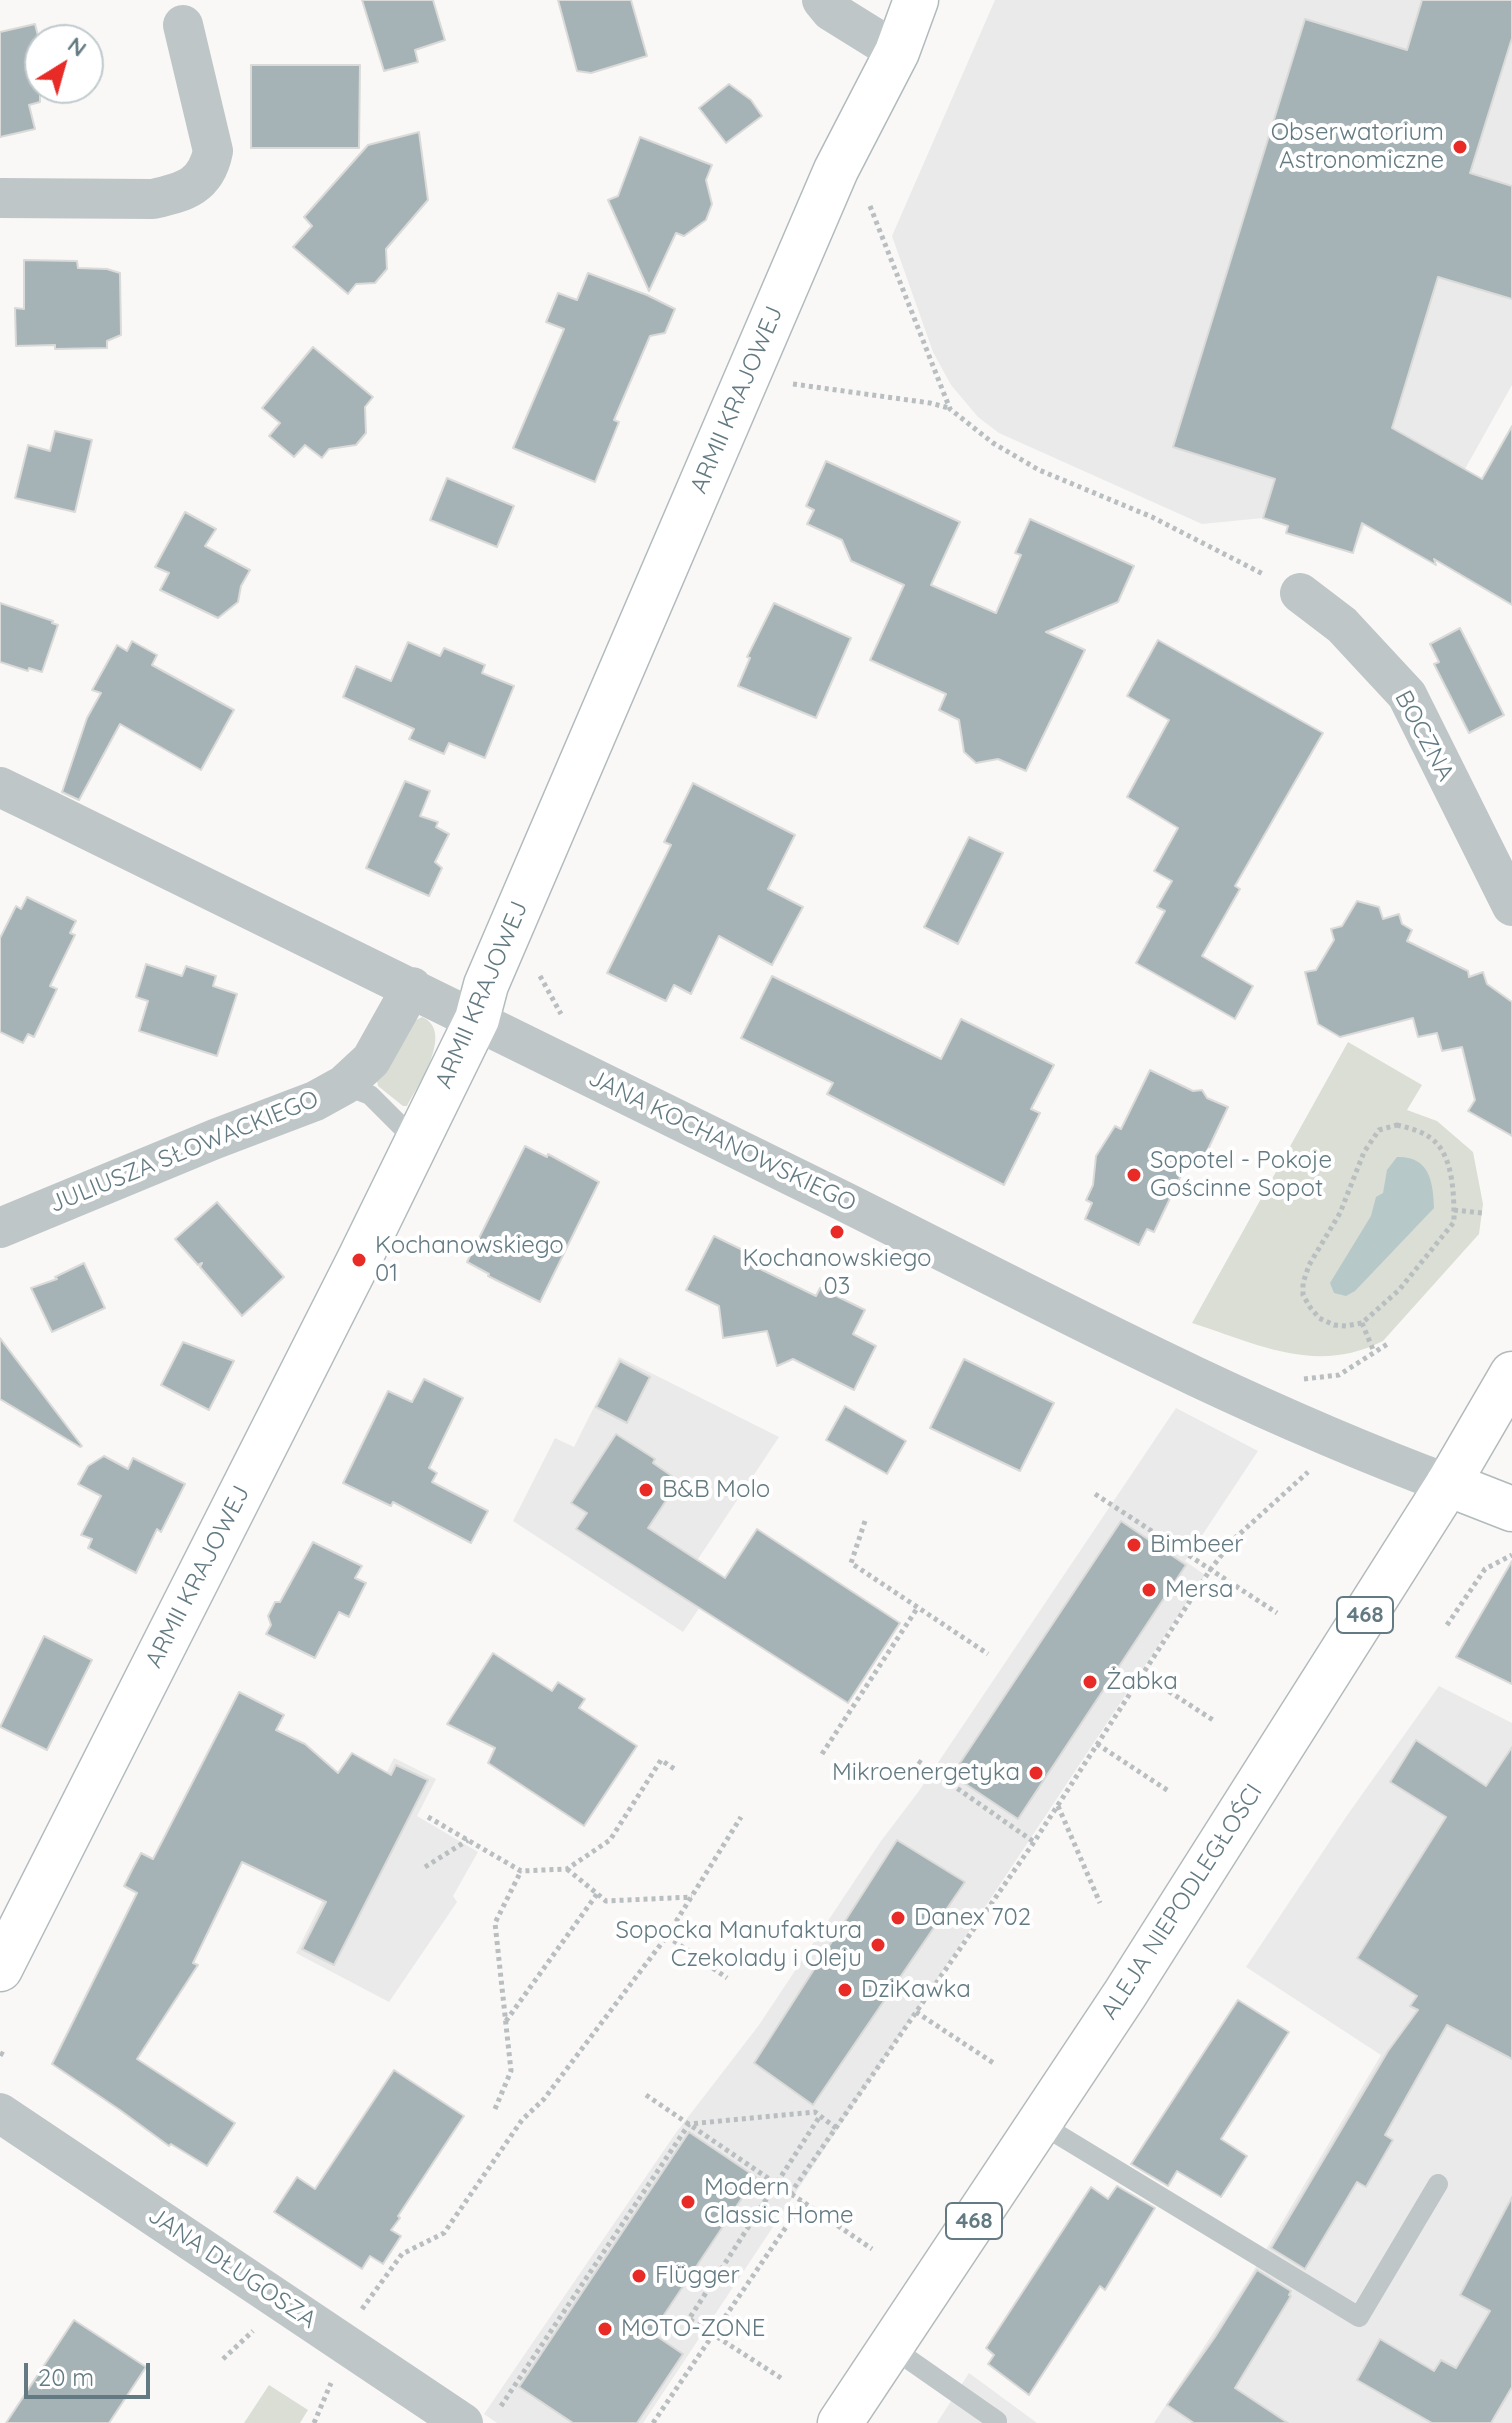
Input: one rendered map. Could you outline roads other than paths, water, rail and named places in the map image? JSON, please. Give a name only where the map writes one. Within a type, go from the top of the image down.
[{"type":"street","points":[[822,0],[831,11],[897,52]]},
{"type":"street","name":"ARMII KRAJOWEJ","points":[[0,1969],[477,1019],[486,985],[836,170],[897,52],[916,0]]},
{"type":"street","points":[[0,198],[153,199],[175,194],[200,180],[210,167],[213,151],[183,25]]},
{"type":"street","name":"BOCZNA","points":[[1300,593],[1342,625],[1407,695],[1512,906]]},
{"type":"street","name":"JANA KOCHANOWSKIEGO","points":[[0,787],[477,1019],[1177,1370],[1353,1449],[1448,1484]]},
{"type":"street","name":"JULIUSZA SŁOWACKIEGO","points":[[0,1228],[315,1101],[344,1085],[371,1060],[412,987]]},
{"type":"street","name":"ALEJA NIEPODLEGŁOŚCI","points":[[840,2423],[1125,1994],[1448,1484],[1512,1374]]},
{"type":"street","points":[[1448,1484],[1512,1509]]},
{"type":"street","name":"JANA DŁUGOSZA","points":[[0,2113],[480,2416]]},
{"type":"lane","points":[[344,1085],[370,1095],[417,1142]]},
{"type":"lane","points":[[1039,2123],[1359,2317],[1438,2184]]},
{"type":"lane","points":[[891,2347],[997,2421]]},
{"type":"place","name":"Obserwatorium Astronomiczne","points":[[1460,147]]},
{"type":"place","name":"Sopotel - Pokoje Gościnne Sopot","points":[[1134,1175]]},
{"type":"place","name":"Kochanowskiego 03","points":[[837,1232]]},
{"type":"place","name":"Kochanowskiego 01","points":[[359,1260]]},
{"type":"place","name":"B&B Molo","points":[[646,1490]]},
{"type":"place","name":"Bimbeer","points":[[1134,1545]]},
{"type":"place","name":"Mersa","points":[[1149,1590]]},
{"type":"place","name":"Żabka","points":[[1090,1682]]},
{"type":"place","name":"Mikroenergetyka","points":[[1036,1773]]},
{"type":"place","name":"Danex 702","points":[[898,1918]]},
{"type":"place","name":"Sopocka Manufaktura Czekolady i Oleju","points":[[878,1945]]},
{"type":"place","name":"DziKawka","points":[[845,1990]]},
{"type":"place","name":"Modern Classic Home","points":[[688,2202]]},
{"type":"place","name":"Flügger","points":[[639,2276]]},
{"type":"place","name":"MOTO-ZONE","points":[[605,2329]]}]
